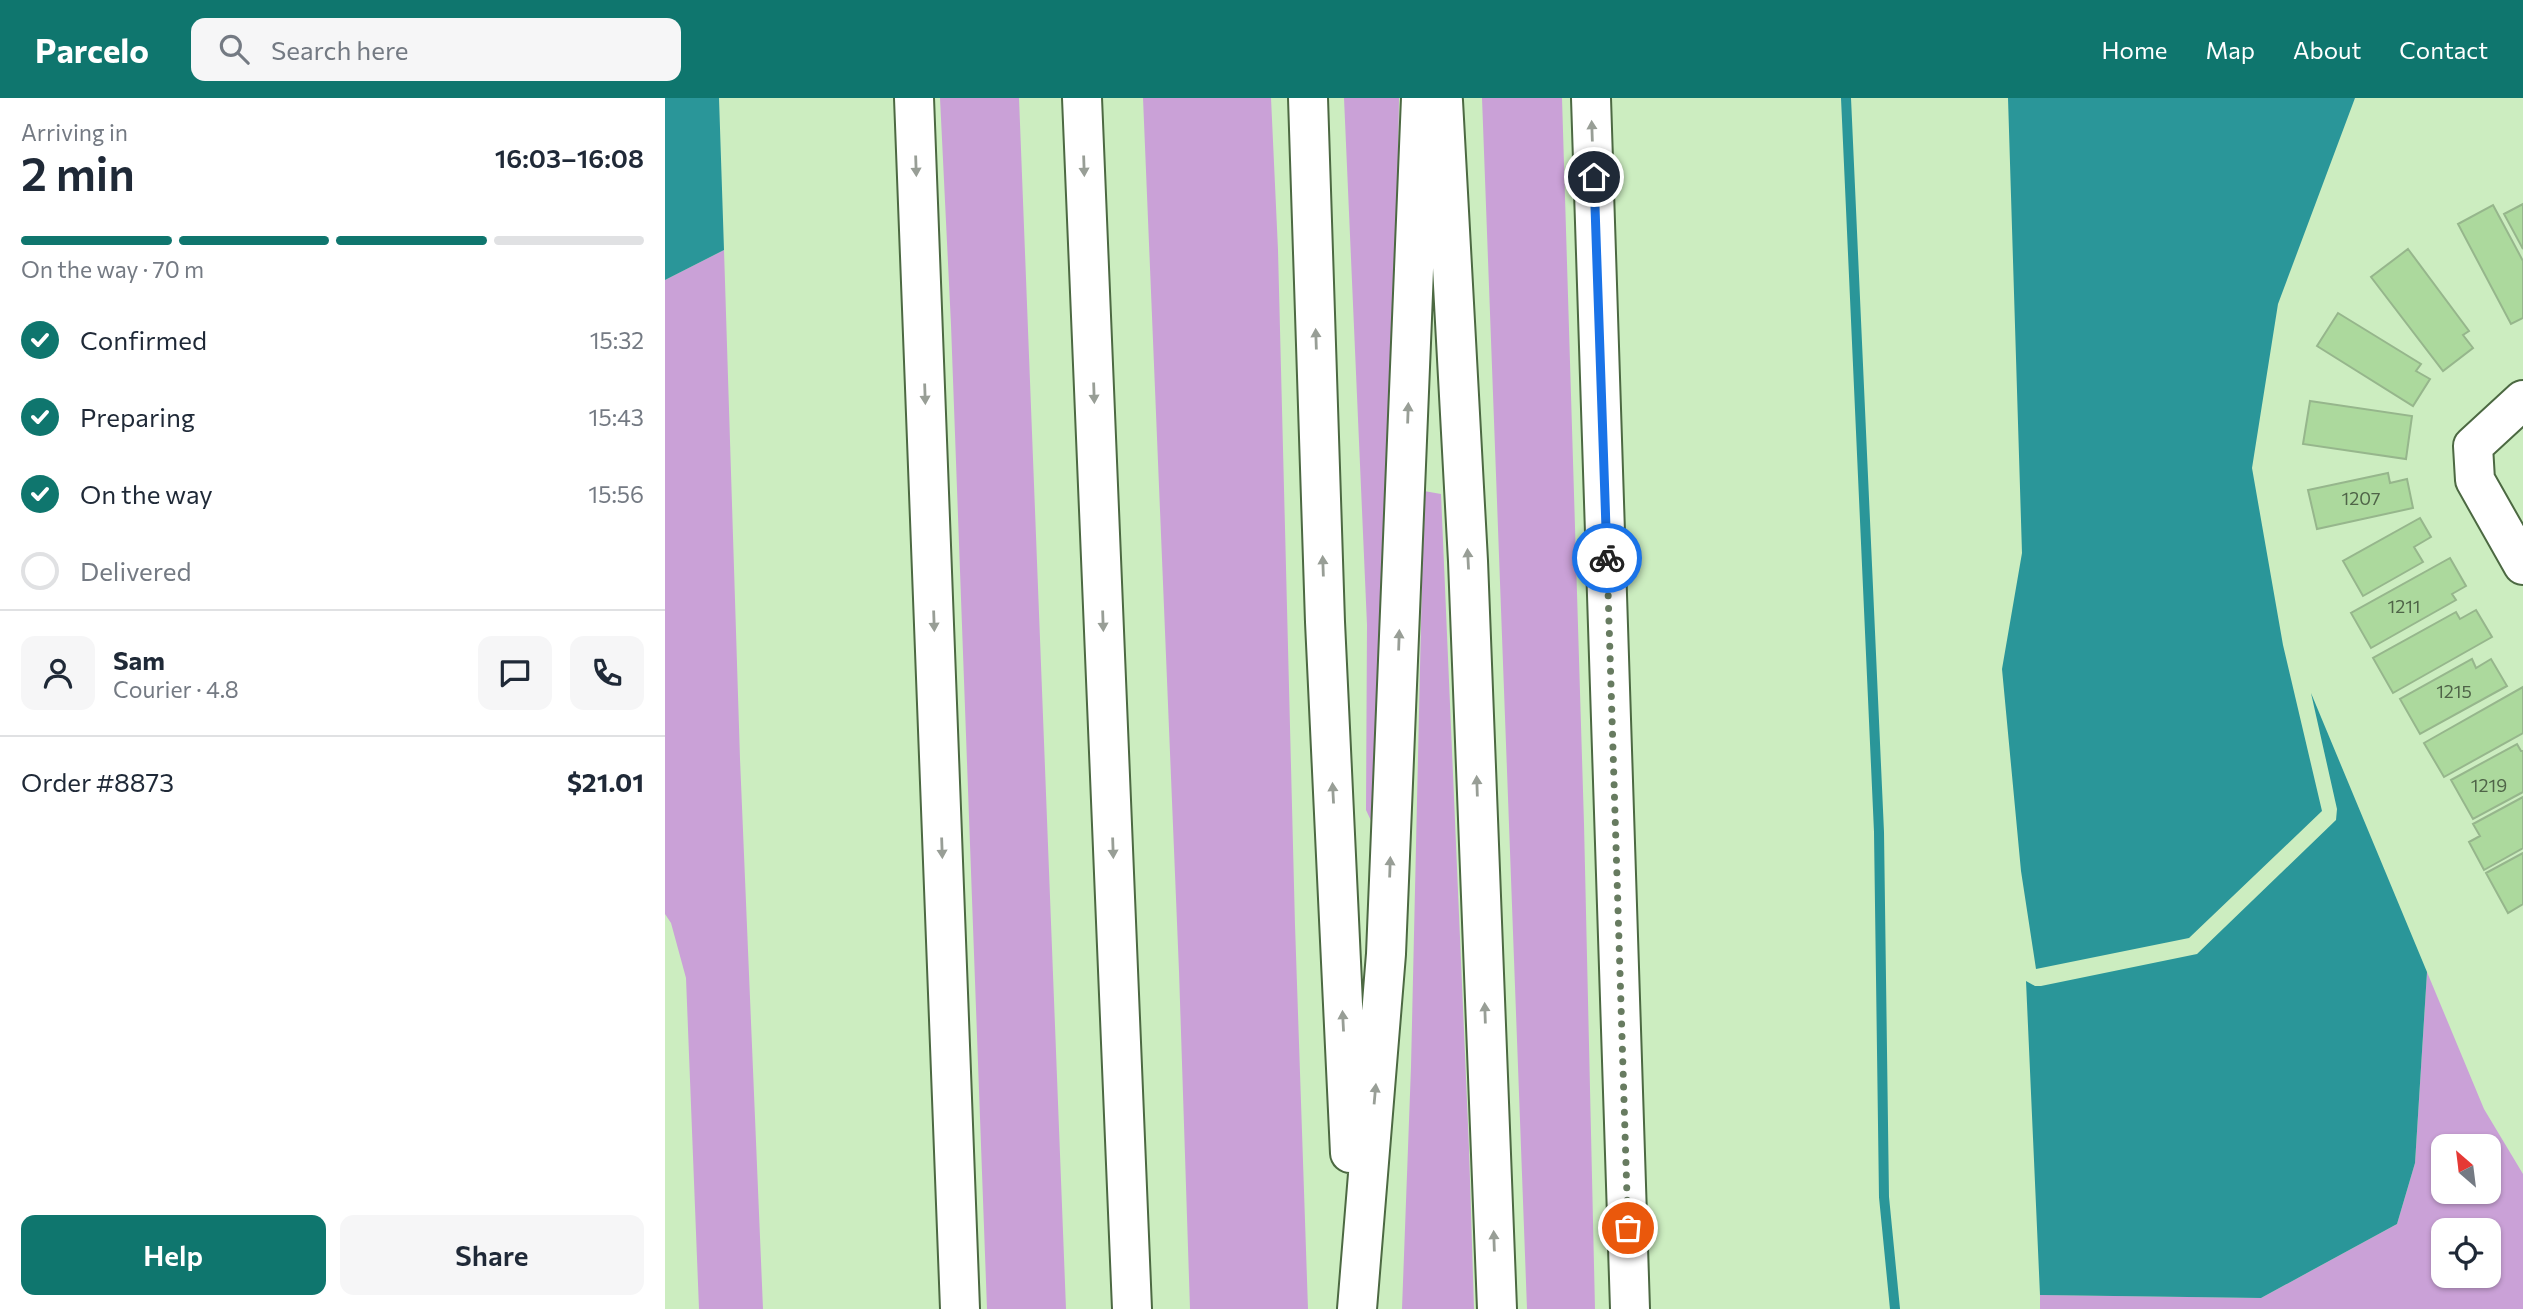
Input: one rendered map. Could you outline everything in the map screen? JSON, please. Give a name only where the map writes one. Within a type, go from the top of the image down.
[{"type":"main road","points":[[913,98],[960,1309]]},
{"type":"main road","points":[[1081,98],[1132,1309]]},
{"type":"main road","points":[[1308,98],[1325,622],[1357,1309]]},
{"type":"main road","points":[[1357,1309],[1386,954],[1421,98]]},
{"type":"main road","points":[[1443,98],[1468,561],[1497,1309]]},
{"type":"main road","points":[[1591,98],[1630,1309]]},
{"type":"main road","points":[[2523,400],[2473,446],[2475,480],[2523,565]]},
{"type":"shaded area","points":[[940,98],[1019,98],[1066,1309],[987,1309],[951,325]]},
{"type":"shaded area","points":[[1143,98],[1271,98],[1278,250],[1295,925],[1308,1309],[1190,1309],[1179,971]]},
{"type":"shaded area","points":[[1344,98],[1399,98],[1397,237],[1373,825],[1366,810],[1367,625]]},
{"type":"shaded area","points":[[1482,98],[1562,98],[1584,824],[1595,1309],[1527,1309]]},
{"type":"shaded area","points":[[724,250],[740,759],[763,1309],[699,1309],[686,978],[671,923],[665,914],[665,280]]},
{"type":"shaded area","points":[[1424,491],[1441,494],[1474,1309],[1402,1309],[1411,1067]]},
{"type":"shaded area","points":[[2427,972],[2484,1109],[2499,1134],[2431,1134],[2431,1204],[2501,1204],[2501,1137],[2523,1174],[2523,1309],[2040,1309],[2040,1295],[2261,1298],[2397,1224],[2415,1163]]},
{"type":"water","points":[[665,98],[719,98],[724,250],[665,280]]},
{"type":"water","points":[[2008,98],[2355,98],[2278,304],[2252,468],[2283,645],[2322,811],[2189,938],[2036,969],[2021,871],[2002,669],[2022,553]]},
{"type":"water","points":[[2311,693],[2427,972],[2415,1163],[2397,1224],[2261,1298],[2040,1295],[2026,981],[2041,986],[2197,954],[2336,820],[2337,809]]},
{"type":"building","points":[[2523,204],[2523,249],[2504,214]]},
{"type":"building","points":[[2493,205],[2523,261],[2523,318],[2511,324],[2458,224]]},
{"type":"building","points":[[2408,249],[2469,331],[2463,335],[2473,348],[2443,371],[2371,277]]},
{"type":"building","points":[[2338,313],[2421,364],[2416,371],[2430,379],[2413,406],[2317,346]]},
{"type":"building","points":[[2310,401],[2412,416],[2406,459],[2303,444]]},
{"type":"building","points":[[2388,473],[2390,483],[2407,479],[2413,508],[2317,529],[2308,490]]},
{"type":"building","points":[[2420,518],[2431,537],[2414,547],[2423,562],[2363,596],[2343,561]]},
{"type":"building","points":[[2450,558],[2466,586],[2452,594],[2456,600],[2371,648],[2351,613]]},
{"type":"building","points":[[2476,610],[2492,637],[2393,693],[2373,658],[2456,612],[2460,619]]},
{"type":"building","points":[[2472,659],[2476,668],[2491,659],[2507,686],[2420,734],[2400,699]]},
{"type":"building","points":[[2523,687],[2523,733],[2444,777],[2424,743]]},
{"type":"building","points":[[2517,744],[2523,751],[2523,792],[2473,819],[2451,780]]},
{"type":"building","points":[[2523,797],[2523,848],[2484,870],[2469,842],[2480,836],[2473,824]]},
{"type":"building","points":[[2523,853],[2523,904],[2508,913],[2486,873]]},
{"type":"waterway","points":[[1846,98],[1879,832],[1884,1197],[1895,1309]]},
{"type":"way so far","points":[[1607,558],[1628,1228]]},
{"type":"route","points":[[1594,177],[1607,558]]}]
